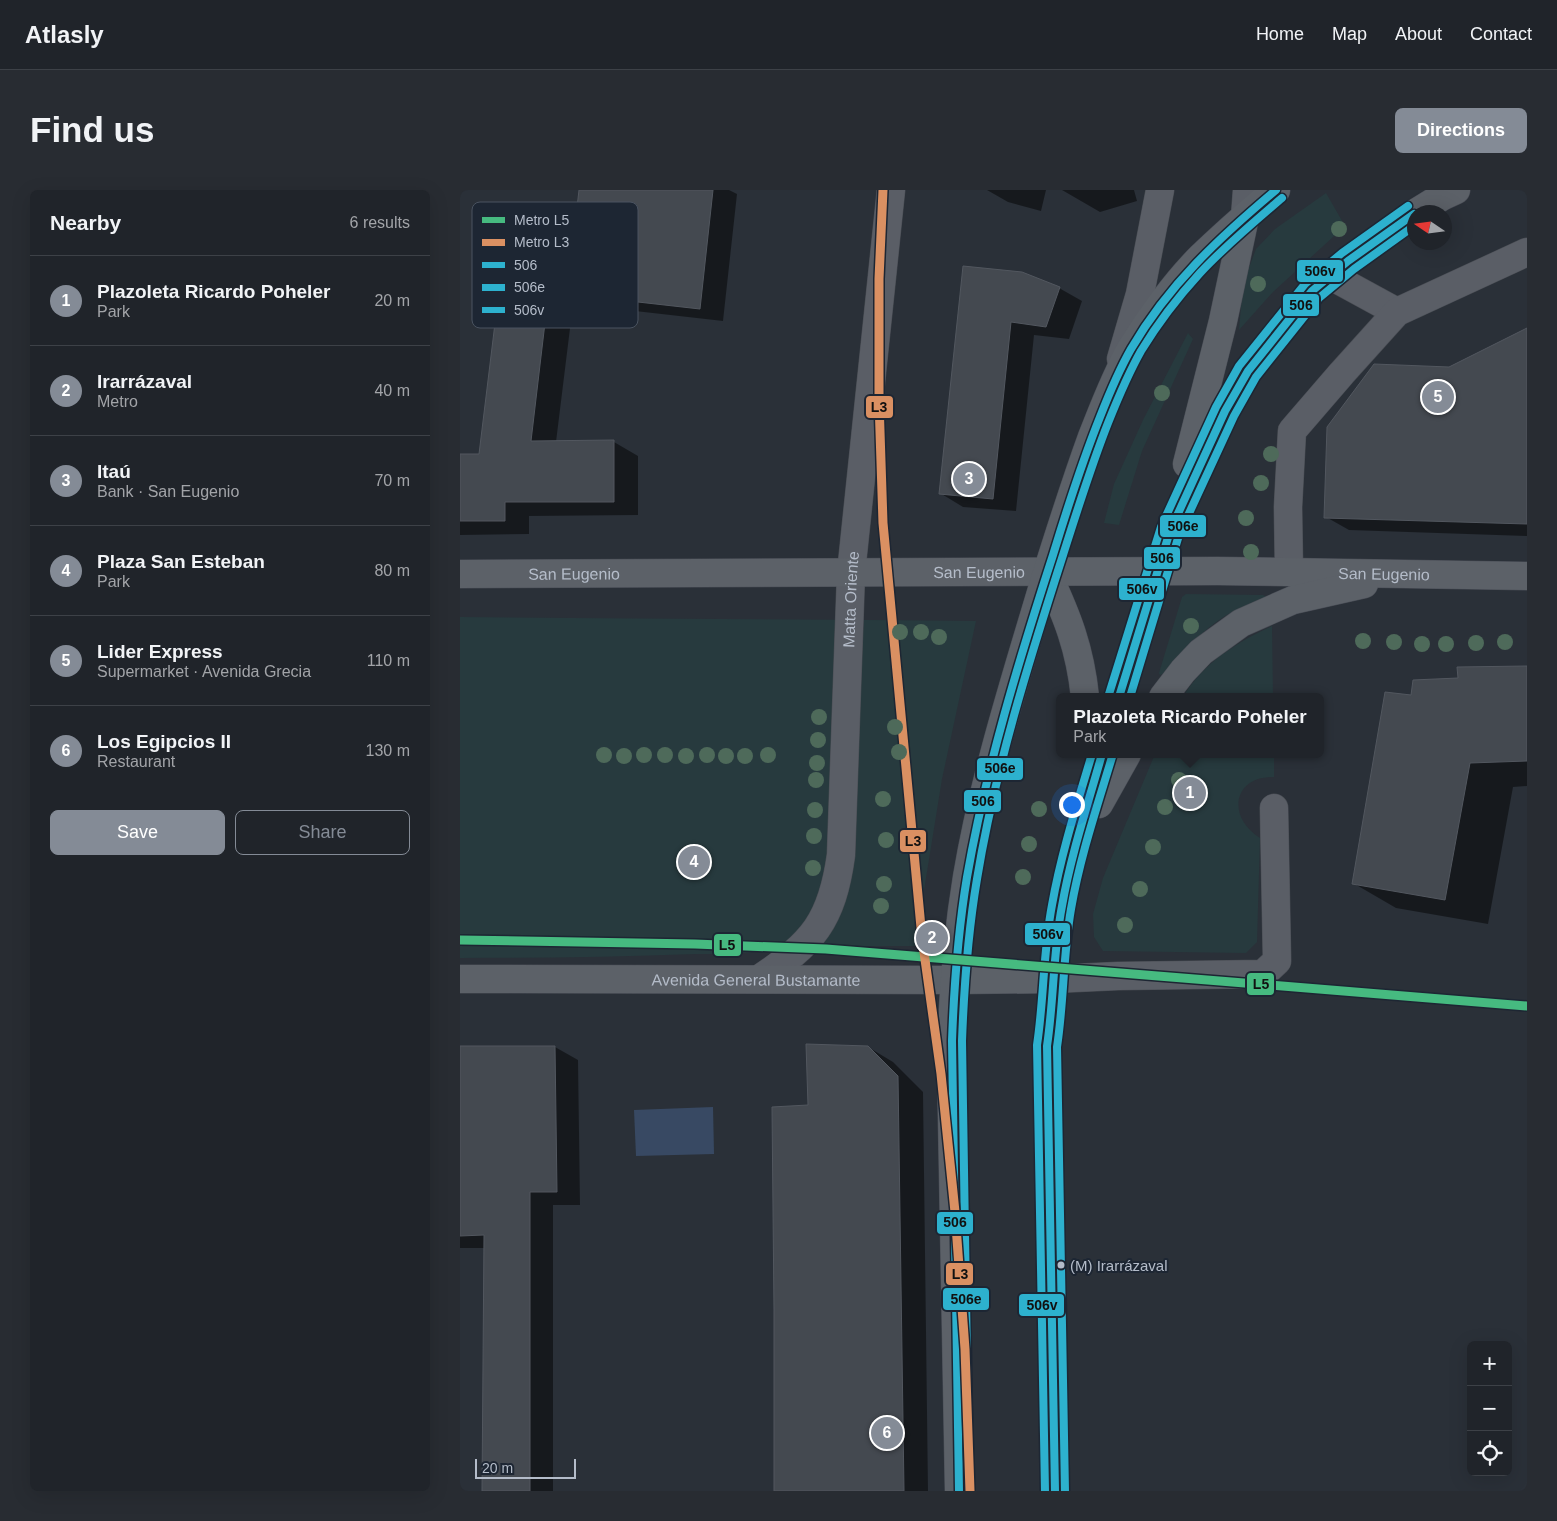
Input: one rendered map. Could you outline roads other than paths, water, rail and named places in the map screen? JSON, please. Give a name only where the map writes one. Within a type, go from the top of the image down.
[{"type":"main road","points":[[959,1491],[951,1064],[952,1023],[967,877],[977,826],[1007,708],[1047,573],[1079,474],[1113,386],[1131,350],[1174,288],[1246,203],[1276,190]]},
{"type":"main road","points":[[1429,205],[1456,190]]},
{"type":"main road","points":[[1120,693],[1170,531],[1223,321],[1246,203]]},
{"type":"main road","points":[[1170,531],[1225,411],[1248,371],[1312,291],[1348,261],[1407,219]]},
{"type":"main road","name":"San Eugenio","points":[[460,574],[1289,571],[1527,576]]},
{"type":"main road","points":[[1047,573],[1076,640],[1083,672],[1085,693]]},
{"type":"main road","points":[[1166,693],[1201,652],[1241,623],[1293,600],[1410,574]]},
{"type":"main road","points":[[1076,844],[1082,758]]},
{"type":"main road","points":[[1054,1491],[1047,1046],[1058,927],[1076,844],[1101,758]]},
{"type":"main road","points":[[1076,844],[1125,758]]},
{"type":"main road","name":"Avenida General Bustamante","points":[[460,978],[956,980],[1053,978]]},
{"type":"street","name":"Matta Oriente","points":[[759,979],[780,965],[811,938],[822,922],[838,880],[841,855],[851,573],[891,190]]},
{"type":"street","points":[[1113,386],[1140,294],[1160,190]]},
{"type":"street","points":[[1289,571],[1288,507],[1292,431],[1397,312],[1527,252]]},
{"type":"street","points":[[1330,276],[1397,312]]},
{"type":"street","points":[[1053,978],[1262,974],[1277,961],[1274,808]]},
{"type":"water","points":[[713,1107],[714,1154],[636,1156],[634,1110]]},
{"type":"metro line","name":"L3","points":[[883,190],[879,279],[879,401],[883,523],[922,938],[941,1074],[955,1212],[965,1349],[970,1491]]},
{"type":"metro line","name":"L5","points":[[460,940],[695,944],[826,949],[1527,1006]]},
{"type":"place","name":"Lider Express","points":[[1438,397]]},
{"type":"place","name":"Itaú","points":[[969,479]]},
{"type":"place","name":"Plazoleta Ricardo Poheler","points":[[1190,793]]},
{"type":"place","name":"Plaza San Esteban","points":[[694,862]]},
{"type":"place","name":"Irarrázaval","points":[[932,938]]},
{"type":"place","name":"(M) Irarrázaval","points":[[1061,1265]]},
{"type":"place","name":"Los Egipcios II","points":[[887,1433]]}]
